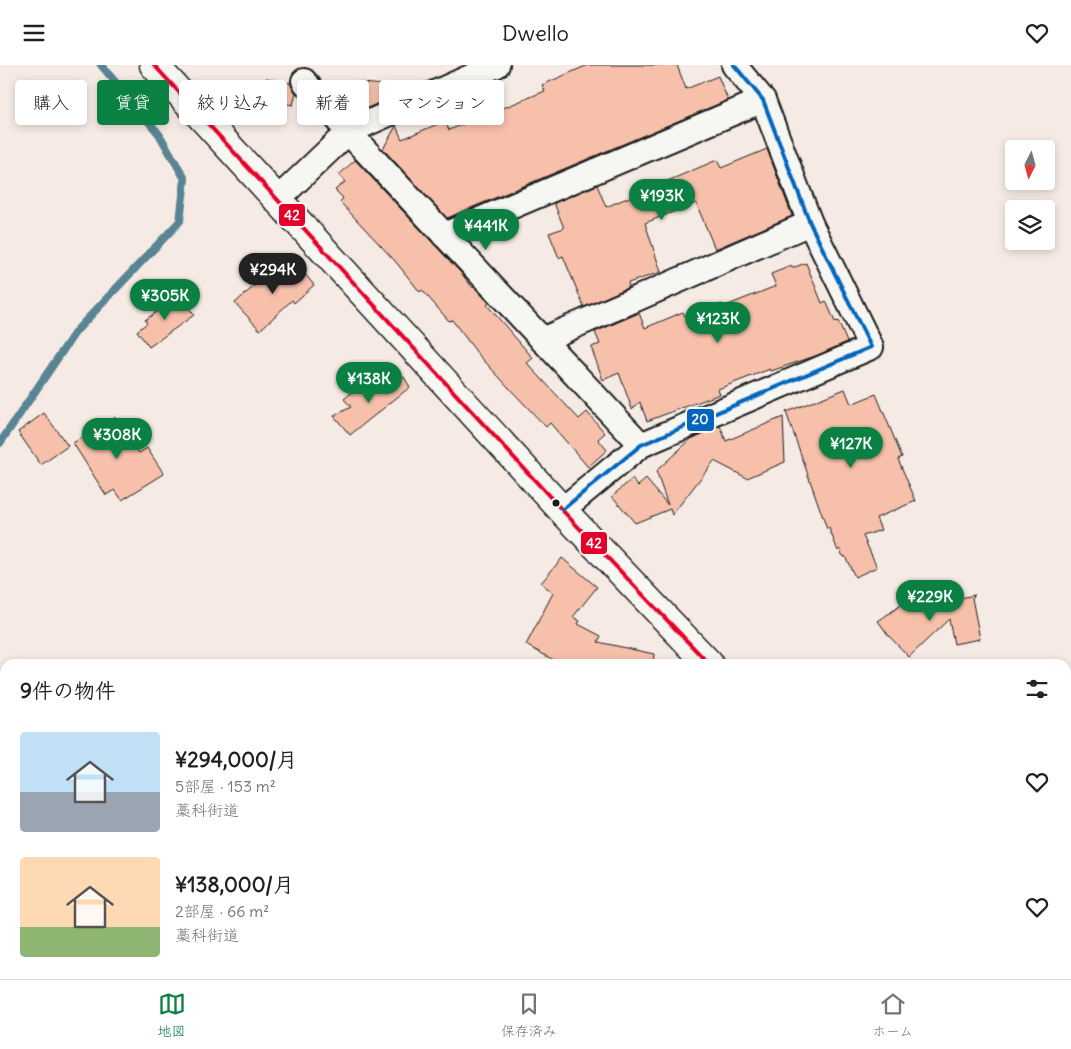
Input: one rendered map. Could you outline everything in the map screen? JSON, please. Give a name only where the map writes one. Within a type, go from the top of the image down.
[{"type":"highway","points":[[154,65],[562,510],[704,659]]},
{"type":"street","points":[[278,199],[348,132],[497,65]]},
{"type":"street","points":[[562,510],[640,445],[871,347],[810,223],[763,100],[734,65]]},
{"type":"street","points":[[444,235],[763,100]]},
{"type":"street","points":[[342,125],[640,445]]},
{"type":"street","points":[[542,340],[810,223]]},
{"type":"building","points":[[588,65],[677,65],[686,89],[718,76],[728,100],[447,218],[383,149],[396,126],[402,139],[435,125],[447,125],[449,130],[461,125],[504,125],[504,108],[545,91],[542,85]]},
{"type":"building","points":[[287,82],[290,83],[296,93],[293,105],[287,104]]},
{"type":"building","points":[[369,84],[379,85],[379,103],[369,107]]},
{"type":"building","points":[[767,149],[792,216],[715,249],[696,203],[645,223],[661,272],[628,283],[629,287],[584,307],[563,256],[559,258],[549,233],[564,228],[554,203],[597,185],[606,207],[717,160],[721,168]]},
{"type":"building","points":[[355,160],[489,303],[487,305],[533,358],[527,363],[579,419],[587,412],[605,433],[598,439],[607,450],[588,467],[550,423],[546,427],[510,389],[478,354],[452,320],[449,321],[422,290],[420,292],[395,261],[340,202],[343,198],[335,190],[345,182],[339,175]]},
{"type":"building","points":[[806,263],[822,303],[826,301],[835,322],[838,321],[847,342],[818,355],[771,371],[770,369],[718,389],[720,394],[647,421],[640,402],[632,409],[619,373],[603,380],[591,347],[600,344],[595,332],[639,313],[645,328],[683,312],[685,316],[715,304],[716,306],[722,304],[723,307],[776,286],[771,274],[791,266],[792,268]]},
{"type":"building","points":[[278,265],[289,276],[299,267],[314,285],[294,303],[292,300],[260,330],[235,303]]},
{"type":"building","points":[[180,295],[194,315],[149,347],[137,331],[147,323],[145,320]]},
{"type":"building","points":[[404,377],[410,387],[350,435],[334,416],[351,407],[344,399],[362,384],[380,390]]},
{"type":"building","points":[[845,389],[851,404],[876,394],[902,457],[898,459],[916,501],[876,518],[881,530],[863,536],[877,567],[855,577],[845,556],[843,557],[840,549],[838,551],[829,528],[827,529],[786,412]]},
{"type":"building","points":[[44,413],[68,446],[41,465],[18,432]]},
{"type":"building","points":[[115,417],[139,453],[147,448],[164,474],[122,500],[115,490],[106,495],[73,443]]},
{"type":"building","points":[[783,417],[785,462],[747,478],[714,461],[672,515],[670,509],[635,523],[612,496],[632,479],[638,486],[646,479],[668,505],[656,471],[691,439],[720,426],[726,441]]},
{"type":"building","points":[[562,558],[597,587],[573,617],[580,621],[578,624],[601,636],[598,642],[654,654],[654,659],[552,659],[526,645],[553,593],[541,583]]},
{"type":"building","points":[[927,587],[923,605],[975,595],[972,598],[980,639],[954,644],[949,619],[909,657],[878,621]]},
{"type":"waterway","points":[[0,443],[76,331],[180,221],[185,179],[159,134],[101,65]]},
{"type":"transit line","name":"42","points":[[154,65],[562,510],[704,659]]},
{"type":"transit line","name":"20","points":[[562,510],[641,445],[871,347],[810,223],[763,100],[734,65]]}]
